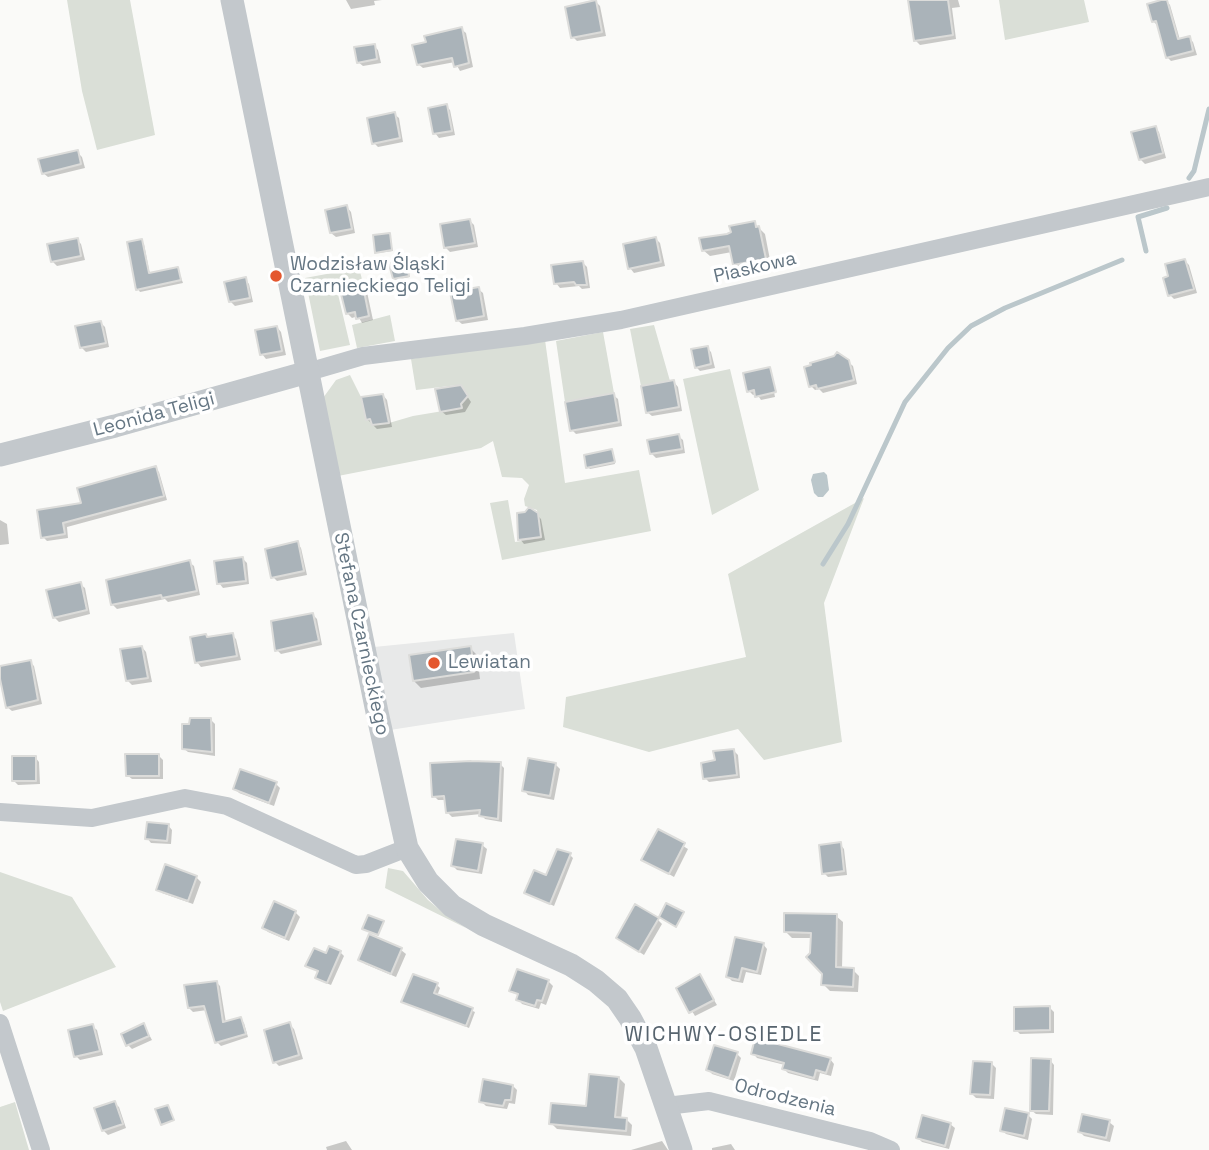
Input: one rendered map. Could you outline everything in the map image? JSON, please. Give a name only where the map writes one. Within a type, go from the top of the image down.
[{"type":"street","name":"Stefana Czarnieckiego","points":[[232,0],[407,848],[428,882],[452,906],[484,925],[571,965],[617,999],[646,1048],[681,1150]]},
{"type":"street","name":"Piaskowa","points":[[308,372],[363,356],[525,336],[621,320],[1209,187]]},
{"type":"street","name":"Leonida Teligi","points":[[0,456],[308,372]]},
{"type":"street","points":[[0,812],[92,818],[185,798],[227,806],[356,865],[366,864],[407,848]]},
{"type":"street","points":[[0,1023],[41,1150]]},
{"type":"street","name":"Odrodzenia","points":[[666,1106],[709,1101],[870,1141],[891,1150]]},
{"type":"shaded area","points":[[67,0],[130,0],[155,135],[97,150],[82,91]]},
{"type":"shaded area","points":[[999,0],[1084,0],[1089,22],[1005,40]]},
{"type":"shaded area","points":[[359,268],[363,283],[337,290],[350,345],[320,351],[305,278]]},
{"type":"shaded area","points":[[390,315],[395,341],[357,348],[352,325]]},
{"type":"shaded area","points":[[654,325],[670,381],[641,386],[630,329]]},
{"type":"shaded area","points":[[603,332],[614,393],[565,402],[556,341]]},
{"type":"shaded area","points":[[545,340],[565,483],[639,470],[651,531],[502,560],[490,503],[508,500],[515,542],[542,538],[537,510],[525,506],[524,499],[529,485],[522,478],[502,477],[493,441],[481,448],[338,476],[323,398],[336,380],[350,375],[361,397],[366,419],[370,419],[372,425],[389,423],[461,408],[461,401],[468,396],[464,389],[459,390],[458,385],[416,390],[411,359]]},
{"type":"shaded area","points":[[730,369],[759,490],[712,515],[683,379]]},
{"type":"shaded area","points":[[824,472],[829,490],[823,497],[818,497],[814,493],[811,480],[813,474]]},
{"type":"shaded area","points":[[864,498],[824,603],[842,742],[764,760],[738,729],[649,752],[563,727],[566,697],[746,657],[728,574]]},
{"type":"shaded area","points":[[514,633],[525,709],[390,730],[374,647]]},
{"type":"shaded area","points":[[388,868],[403,871],[428,900],[466,928],[385,888]]},
{"type":"shaded area","points":[[0,872],[72,897],[116,967],[3,1011],[0,1002]]},
{"type":"shaded area","points":[[15,1102],[29,1150],[0,1150],[0,1107]]},
{"type":"building","points":[[596,0],[602,32],[571,38],[565,7]]},
{"type":"building","points":[[908,0],[948,0],[953,35],[914,41]]},
{"type":"building","points":[[1167,0],[1178,39],[1190,36],[1193,51],[1166,58],[1156,21],[1152,22],[1147,4]]},
{"type":"building","points":[[462,27],[469,63],[454,67],[452,58],[417,65],[412,45],[426,42],[424,36]]},
{"type":"building","points":[[375,44],[377,59],[357,63],[354,47]]},
{"type":"building","points":[[447,104],[452,131],[433,134],[428,108]]},
{"type":"building","points":[[395,112],[400,138],[372,144],[367,118]]},
{"type":"building","points":[[1156,126],[1163,153],[1139,160],[1131,132]]},
{"type":"building","points":[[78,150],[81,164],[42,174],[38,159]]},
{"type":"building","points":[[347,205],[352,229],[330,233],[325,210]]},
{"type":"building","points":[[470,219],[475,243],[444,248],[440,224]]},
{"type":"building","points":[[755,221],[756,227],[759,226],[766,259],[733,265],[729,246],[702,251],[699,238],[727,234],[731,232],[729,226]]},
{"type":"building","points":[[390,233],[392,250],[375,253],[373,235]]},
{"type":"building","points":[[656,237],[661,262],[628,269],[623,244]]},
{"type":"building","points":[[78,238],[81,256],[51,262],[47,244]]},
{"type":"building","points":[[142,239],[149,273],[178,267],[181,280],[136,290],[127,242]]},
{"type":"building","points":[[1185,259],[1194,289],[1168,296],[1163,278],[1168,276],[1165,264]]},
{"type":"building","points":[[406,260],[409,276],[393,279],[389,264]]},
{"type":"building","points":[[583,261],[587,285],[576,285],[574,282],[554,284],[551,265]]},
{"type":"building","points":[[246,277],[250,298],[229,302],[224,282]]},
{"type":"building","points":[[363,286],[369,316],[356,319],[355,312],[346,314],[340,290]]},
{"type":"building","points":[[479,287],[484,316],[456,321],[450,292]]},
{"type":"building","points":[[101,321],[106,343],[80,348],[75,326]]},
{"type":"building","points":[[277,326],[282,351],[260,355],[255,330]]},
{"type":"building","points":[[708,346],[711,364],[695,368],[691,349]]},
{"type":"building","points":[[837,352],[849,360],[854,380],[817,389],[816,385],[809,387],[804,367],[834,356]]},
{"type":"building","points":[[770,367],[776,392],[755,397],[754,390],[747,392],[743,373]]},
{"type":"building","points":[[674,380],[679,407],[646,413],[641,386]]},
{"type":"building","points":[[461,385],[468,396],[461,404],[462,408],[440,412],[435,389]]},
{"type":"building","points":[[614,393],[619,422],[570,431],[565,402]]},
{"type":"building","points":[[383,394],[389,423],[372,425],[370,419],[366,420],[361,397]]},
{"type":"building","points":[[679,434],[682,449],[650,454],[647,440]]},
{"type":"building","points":[[612,449],[615,462],[586,468],[584,455]]},
{"type":"building","points":[[156,466],[164,496],[63,523],[65,534],[41,538],[37,510],[81,503],[77,488]]},
{"type":"building","points":[[529,507],[538,513],[541,537],[518,540],[517,513],[525,512]]},
{"type":"building","points":[[298,541],[304,571],[271,578],[265,549]]},
{"type":"building","points":[[243,557],[246,581],[217,584],[214,561]]},
{"type":"building","points":[[190,560],[197,591],[111,605],[106,580]]},
{"type":"building","points":[[81,582],[87,610],[53,618],[46,590]]},
{"type":"building","points":[[313,613],[319,641],[275,651],[271,621]]},
{"type":"building","points":[[233,633],[237,656],[195,663],[190,637]]},
{"type":"building","points":[[142,646],[148,678],[126,681],[120,649]]},
{"type":"building","points":[[471,646],[474,672],[413,681],[409,655]]},
{"type":"building","points":[[31,660],[38,700],[6,708],[0,666]]},
{"type":"building","points":[[190,718],[211,718],[212,752],[182,749],[182,724],[189,724]]},
{"type":"building","points":[[734,749],[737,775],[703,779],[701,763],[715,760],[713,751]]},
{"type":"building","points":[[125,754],[159,754],[159,776],[126,776]]},
{"type":"building","points":[[12,756],[36,756],[36,781],[12,781]]},
{"type":"building","points":[[528,758],[556,763],[550,796],[522,791]]},
{"type":"building","points":[[501,762],[498,819],[479,816],[480,810],[446,813],[444,796],[432,797],[430,763]]},
{"type":"building","points":[[240,769],[277,782],[269,803],[233,789]]},
{"type":"building","points":[[147,822],[169,824],[167,841],[145,839]]},
{"type":"building","points":[[658,829],[685,843],[669,874],[641,860]]},
{"type":"building","points":[[456,839],[483,843],[478,871],[451,866]]},
{"type":"building","points":[[841,842],[844,871],[822,874],[819,845]]},
{"type":"building","points":[[557,849],[571,853],[550,904],[524,893],[534,870],[546,875]]},
{"type":"building","points":[[165,864],[197,876],[188,901],[156,890]]},
{"type":"building","points":[[274,901],[296,911],[285,938],[262,928]]},
{"type":"building","points":[[666,903],[684,912],[676,927],[659,917]]},
{"type":"building","points":[[635,904],[659,918],[639,952],[616,938]]},
{"type":"building","points":[[784,913],[837,914],[836,967],[854,968],[853,987],[821,985],[822,974],[806,957],[810,953],[811,933],[784,932]]},
{"type":"building","points":[[368,915],[384,921],[378,935],[362,929]]},
{"type":"building","points":[[369,934],[402,948],[391,974],[358,960]]},
{"type":"building","points":[[735,937],[764,943],[757,972],[742,968],[739,980],[726,977]]},
{"type":"building","points":[[329,946],[341,951],[327,983],[315,978],[318,971],[305,966],[314,948],[326,953]]},
{"type":"building","points":[[517,969],[549,980],[542,1001],[537,1000],[535,1006],[516,1000],[518,994],[509,991]]},
{"type":"building","points":[[413,974],[438,983],[434,993],[473,1008],[466,1026],[401,1002]]},
{"type":"building","points":[[700,974],[714,1000],[689,1013],[676,988]]},
{"type":"building","points":[[217,981],[223,1022],[241,1017],[246,1034],[215,1043],[204,1006],[188,1008],[184,985]]},
{"type":"building","points":[[1050,1006],[1050,1030],[1014,1031],[1014,1007]]},
{"type":"building","points":[[290,1022],[299,1055],[273,1063],[264,1030]]},
{"type":"building","points":[[144,1023],[149,1036],[126,1046],[121,1034]]},
{"type":"building","points":[[93,1024],[100,1051],[74,1057],[68,1030]]},
{"type":"building","points":[[755,1038],[831,1058],[826,1073],[816,1070],[814,1078],[782,1069],[784,1063],[751,1054]]},
{"type":"building","points":[[714,1045],[738,1052],[729,1078],[706,1070]]},
{"type":"building","points":[[1031,1058],[1051,1059],[1049,1111],[1030,1111]]},
{"type":"building","points":[[973,1061],[992,1062],[990,1095],[970,1094]]},
{"type":"building","points":[[589,1074],[619,1077],[615,1117],[627,1118],[626,1131],[549,1124],[551,1103],[586,1106]]},
{"type":"building","points":[[483,1079],[513,1085],[511,1100],[505,1100],[503,1106],[479,1102]]},
{"type":"building","points":[[115,1101],[123,1124],[102,1131],[94,1108]]},
{"type":"building","points":[[168,1105],[174,1120],[161,1125],[155,1109]]},
{"type":"building","points":[[1005,1108],[1029,1113],[1024,1136],[1000,1131]]},
{"type":"building","points":[[1082,1114],[1110,1120],[1106,1138],[1078,1132]]},
{"type":"building","points":[[922,1115],[951,1123],[945,1146],[916,1138]]},
{"type":"waterway","points":[[1189,178],[1194,171],[1209,109]]},
{"type":"waterway","points":[[1146,251],[1138,217],[1167,208]]},
{"type":"waterway","points":[[823,564],[848,524],[905,402],[948,348],[971,326],[1005,308],[1122,260]]},
{"type":"place","name":"Wodzisław Śląski Czarnieckiego Teligi","points":[[276,276]]},
{"type":"place","name":"Lewiatan","points":[[434,663]]},
{"type":"district","name":"WICHWY-OSIEDLE","points":[[724,1035]]}]
